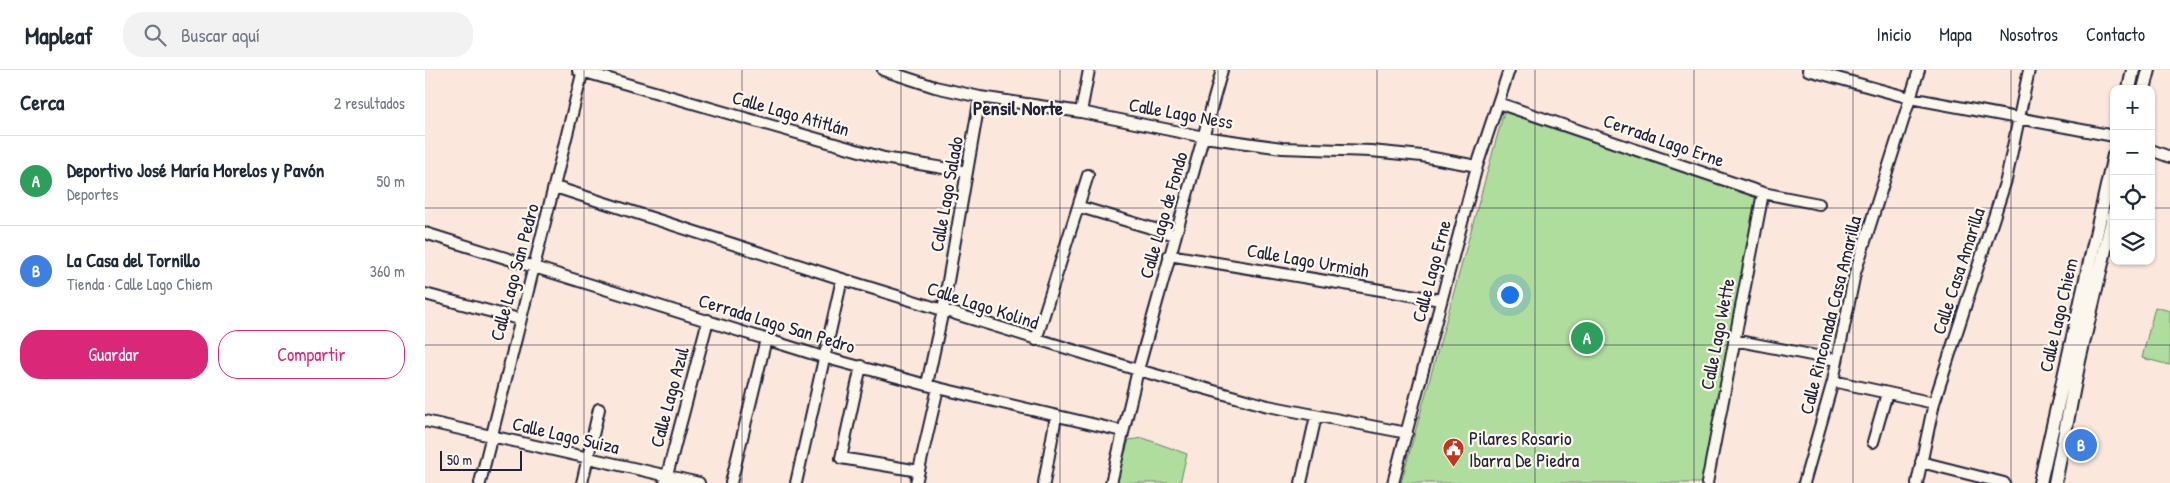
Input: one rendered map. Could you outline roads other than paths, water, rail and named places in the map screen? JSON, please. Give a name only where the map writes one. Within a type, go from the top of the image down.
[{"type":"street","name":"Calle Lago Atitlán","points":[[581,70],[884,158],[967,172]]},
{"type":"street","name":"Calle Lago San Pedro","points":[[480,483],[519,319],[555,187],[581,70]]},
{"type":"street","name":"Calle Lago Ness","points":[[883,70],[935,87],[980,97],[1081,112],[1203,137],[1281,148],[1371,151],[1422,156],[1477,166]]},
{"type":"street","points":[[1081,112],[1089,70]]},
{"type":"street","name":"Calle Lago de Fondo","points":[[1111,483],[1122,431],[1169,254],[1222,70]]},
{"type":"street","name":"Calle Lago Erne","points":[[1393,483],[1477,166],[1509,70]]},
{"type":"street","points":[[1808,70],[1910,98],[2110,135]]},
{"type":"street","name":"Calle Rinconada Casa Amarilla","points":[[1804,483],[1833,381],[1855,273],[1919,70]]},
{"type":"street","name":"Calle Casa Amarilla","points":[[1917,483],[1934,403],[2006,180],[2029,70]]},
{"type":"street","points":[[2130,85],[2133,70]]},
{"type":"street","points":[[2145,85],[2149,70]]},
{"type":"street","name":"Calle Lago Salado","points":[[927,384],[943,310],[980,97]]},
{"type":"street","name":"Cerrada Lago Erne","points":[[1498,103],[1763,193],[1819,204]]},
{"type":"street","points":[[2155,151],[2170,157]]},
{"type":"street","name":"Calle Lago Chiem","points":[[2040,483],[2110,173]]},
{"type":"street","points":[[1036,340],[1080,207],[1088,175]]},
{"type":"street","name":"Calle Lago Kolind","points":[[555,187],[1036,340],[1138,370],[1268,406],[1407,433]]},
{"type":"street","name":"Calle Lago Wette","points":[[1707,483],[1763,193]]},
{"type":"street","points":[[1080,207],[1175,235]]},
{"type":"street","name":"Calle Lago Chiem","points":[[2055,483],[2079,361],[2112,220]]},
{"type":"street","name":"Cerrada Lago San Pedro","points":[[425,233],[823,357],[938,388],[1122,431]]},
{"type":"street","name":"Calle Lago Urmiah","points":[[1169,254],[1441,300]]},
{"type":"street","points":[[796,483],[842,279]]},
{"type":"street","points":[[425,294],[519,319]]},
{"type":"street","name":"Calle Lago Azul","points":[[666,479],[708,320]]},
{"type":"street","points":[[731,483],[765,339]]},
{"type":"street","points":[[1734,340],[1837,360]]},
{"type":"street","points":[[861,366],[841,458],[919,471]]},
{"type":"street","points":[[1833,381],[1934,403]]},
{"type":"street","points":[[915,483],[938,388]]},
{"type":"street","points":[[1873,442],[1887,393]]},
{"type":"street","points":[[582,483],[599,409]]},
{"type":"street","points":[[1043,483],[1056,416]]},
{"type":"street","points":[[1301,483],[1316,416]]},
{"type":"street","name":"Calle Lago Suiza","points":[[425,421],[588,458],[666,479],[699,483]]},
{"type":"street","points":[[1921,462],[2004,483]]},
{"type":"place","name":"Deportivo José María Morelos y Pavón","points":[[1587,338]]},
{"type":"place","name":"La Casa del Tornillo","points":[[2081,445]]},
{"type":"place","name":"Pilares Rosario Ibarra De Piedra","points":[[1453,468]]},
{"type":"district","name":"Pensil Norte","points":[[1018,108]]}]
